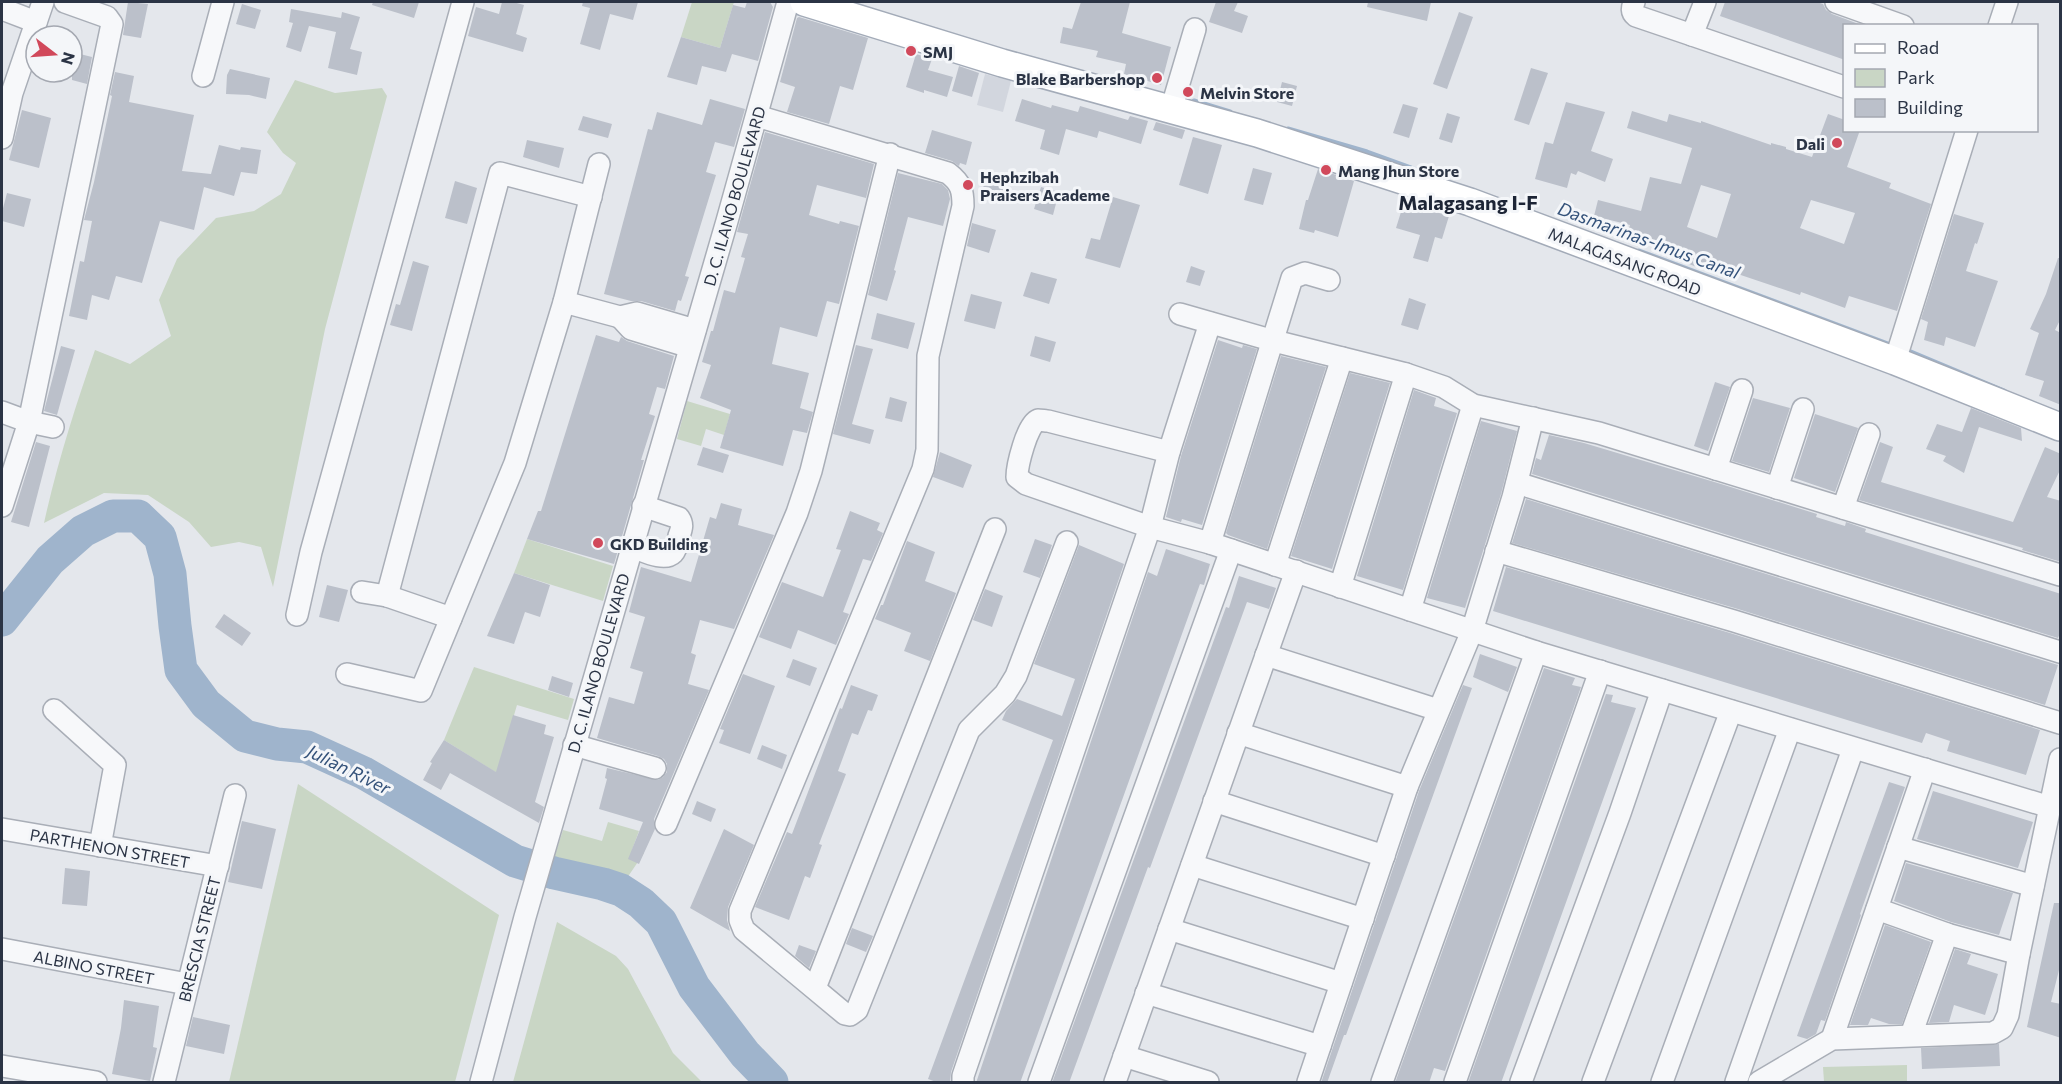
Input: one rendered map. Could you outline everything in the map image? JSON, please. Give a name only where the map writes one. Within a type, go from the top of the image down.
[{"type":"main road","name":"MALAGASANG ROAD","points":[[804,2],[1002,63],[1268,137],[1470,202],[1895,361],[2061,427]]},
{"type":"street","points":[[2,138],[7,91],[43,2]]},
{"type":"street","points":[[2,498],[29,422],[112,24],[107,17],[65,2]]},
{"type":"street","points":[[203,76],[224,2]]},
{"type":"street","points":[[297,615],[317,530],[463,2]]},
{"type":"street","name":"D. C. ILANO BOULEVARD","points":[[481,1083],[529,901],[644,506],[684,336],[757,116],[788,2]]},
{"type":"street","points":[[1634,2],[1632,13],[1636,16],[1843,86]]},
{"type":"street","points":[[1692,35],[1705,2]]},
{"type":"street","points":[[2000,24],[2007,2]]},
{"type":"street","points":[[1850,4],[1898,24]]},
{"type":"street","points":[[2,9],[36,22]]},
{"type":"street","points":[[1171,110],[1195,29]]},
{"type":"street","points":[[757,116],[948,173],[960,183],[963,194],[963,206],[928,356],[927,450],[923,469],[740,911],[740,920],[744,930],[845,1014],[850,1015],[857,1010],[969,729],[1005,694],[1016,676],[1067,542]]},
{"type":"street","points":[[1895,361],[1966,132]]},
{"type":"street","points":[[666,824],[800,503],[811,471],[890,154]]},
{"type":"street","points":[[347,674],[421,692],[515,463],[564,302],[599,164]]},
{"type":"street","points":[[387,596],[500,173],[591,197]]},
{"type":"street","points":[[1210,543],[1292,278],[1305,273],[1329,280]]},
{"type":"street","points":[[564,302],[620,317],[631,329],[684,336]]},
{"type":"street","points":[[1180,314],[1274,341],[1406,374],[1444,387],[1473,405],[1599,433],[2061,575]]},
{"type":"street","points":[[963,1083],[963,1076],[1150,527],[1169,452],[1210,323]]},
{"type":"street","points":[[1275,565],[1341,358]]},
{"type":"street","points":[[1340,586],[1406,374]]},
{"type":"street","points":[[1716,469],[1742,390]]},
{"type":"street","points":[[1410,610],[1473,405]]},
{"type":"street","points":[[1777,488],[1803,409]]},
{"type":"street","points":[[2,412],[29,422],[53,427]]},
{"type":"street","points":[[1308,1083],[1407,787],[1472,631],[1517,483],[1533,418]]},
{"type":"street","points":[[1169,452],[1038,420],[1029,431],[1017,468],[1017,477],[1026,484],[1150,527],[1210,543],[1536,652],[2050,807]]},
{"type":"street","points":[[1843,508],[1869,434]]},
{"type":"street","points":[[1517,483],[2061,652]]},
{"type":"street","points":[[632,547],[662,556],[669,555],[675,550],[682,528],[679,518],[644,506]]},
{"type":"street","points":[[815,988],[995,530]]},
{"type":"street","points":[[1040,1083],[1231,550]]},
{"type":"street","points":[[1497,551],[1734,621],[2061,723]]},
{"type":"street","points":[[1115,1083],[1296,571]]},
{"type":"street","points":[[362,592],[387,596],[451,618]]},
{"type":"street","points":[[1382,1083],[1536,652]]},
{"type":"street","points":[[1266,655],[1438,710]]},
{"type":"street","points":[[1455,1083],[1600,671]]},
{"type":"street","points":[[1521,1083],[1620,813],[1662,690]]},
{"type":"street","points":[[54,710],[115,765],[100,846]]},
{"type":"street","points":[[1593,1083],[1731,711]]},
{"type":"street","points":[[1662,1083],[1790,729]]},
{"type":"street","points":[[1238,733],[1407,787]]},
{"type":"street","points":[[574,745],[655,768]]},
{"type":"street","points":[[1736,1083],[1853,749]]},
{"type":"street","points":[[1759,1083],[1832,1039],[1993,1033],[2002,1028],[2008,1015],[2061,759]]},
{"type":"street","points":[[1832,1039],[1925,769]]},
{"type":"street","name":"BRESCIA STREET","points":[[164,1083],[235,795]]},
{"type":"street","points":[[1214,801],[1384,856]]},
{"type":"street","name":"PARTHENON STREET","points":[[2,829],[218,866]]},
{"type":"street","points":[[1898,847],[2033,886]]},
{"type":"street","points":[[1192,865],[1363,919]]},
{"type":"street","points":[[1876,909],[1947,934],[2019,954]]},
{"type":"street","points":[[1169,929],[1341,983]]},
{"type":"street","points":[[1911,1035],[1947,934]]},
{"type":"street","name":"ALBINO STREET","points":[[2,949],[188,984]]},
{"type":"street","points":[[1146,993],[1320,1046]]},
{"type":"street","points":[[1124,1056],[1187,1079],[1208,1083]]},
{"type":"street","points":[[2,1066],[96,1083]]},
{"type":"shaded area","points":[[985,74],[1011,81],[1003,112],[977,105]]},
{"type":"green space","points":[[692,2],[734,2],[720,48],[681,37]]},
{"type":"green space","points":[[295,80],[335,93],[382,88],[387,96],[325,329],[273,587],[261,547],[239,542],[211,547],[189,522],[148,495],[104,493],[44,523],[67,436],[95,350],[130,364],[171,336],[159,300],[177,259],[216,218],[254,211],[281,194],[296,163],[283,153],[267,132]]},
{"type":"green space","points":[[687,401],[730,414],[724,435],[706,429],[701,446],[677,439]]},
{"type":"green space","points":[[527,539],[613,566],[603,601],[514,573]]},
{"type":"green space","points":[[474,667],[574,699],[568,720],[517,705],[497,773],[444,740]]},
{"type":"green space","points":[[298,784],[499,915],[455,1082],[229,1082]]},
{"type":"green space","points":[[608,822],[639,831],[632,850],[644,853],[627,878],[554,858],[563,830],[602,841]]},
{"type":"green space","points":[[557,922],[616,956],[628,969],[673,1053],[702,1082],[513,1082]]},
{"type":"green space","points":[[1907,1065],[1907,1082],[1824,1082],[1823,1067]]},
{"type":"building","points":[[128,2],[148,4],[141,38],[123,35]]},
{"type":"building","points":[[373,2],[419,2],[414,18],[372,5]]},
{"type":"building","points":[[502,2],[524,5],[516,34],[527,38],[523,52],[468,36],[476,7],[499,14]]},
{"type":"building","points":[[583,2],[638,2],[633,20],[610,14],[600,50],[580,44],[590,8],[582,6]]},
{"type":"building","points":[[747,2],[770,2],[773,7],[758,61],[732,54],[726,72],[702,66],[697,85],[667,77],[681,37],[720,48],[733,5],[745,8]]},
{"type":"building","points":[[1081,2],[1130,2],[1122,33],[1171,47],[1161,85],[1124,74],[1126,64],[1096,57],[1098,51],[1060,43],[1063,27],[1072,29]]},
{"type":"building","points":[[1216,2],[1238,2],[1234,11],[1248,16],[1242,33],[1209,22]]},
{"type":"building","points":[[1368,2],[1431,2],[1427,21],[1367,7]]},
{"type":"building","points":[[1725,2],[1817,2],[1823,4],[1832,14],[1859,24],[1843,24],[1843,59],[1720,16]]},
{"type":"building","points":[[242,4],[261,10],[255,29],[236,24]]},
{"type":"building","points":[[291,9],[341,18],[342,12],[360,17],[350,49],[362,52],[357,75],[328,68],[336,32],[309,26],[301,52],[286,47],[293,23],[289,22]]},
{"type":"building","points":[[1459,12],[1473,17],[1447,89],[1433,84]]},
{"type":"building","points":[[799,17],[868,38],[853,90],[840,86],[829,124],[787,112],[795,87],[780,82]]},
{"type":"building","points":[[916,54],[932,59],[928,70],[953,77],[947,97],[906,87]]},
{"type":"building","points":[[84,55],[92,57],[87,84],[84,83]]},
{"type":"building","points":[[959,66],[979,73],[972,97],[952,91]]},
{"type":"building","points":[[1531,68],[1548,73],[1529,125],[1514,120]]},
{"type":"building","points":[[230,69],[270,78],[266,99],[249,95],[226,94],[227,75]]},
{"type":"building","points":[[115,72],[134,76],[129,102],[194,115],[182,171],[211,174],[219,145],[240,150],[241,147],[261,150],[257,174],[241,172],[234,196],[204,187],[194,230],[160,221],[142,283],[116,276],[109,300],[92,295],[87,320],[69,316],[80,261],[84,262],[92,221],[84,220],[94,182]]},
{"type":"building","points":[[1282,82],[1297,86],[1292,106],[1277,102]]},
{"type":"building","points":[[710,99],[745,109],[734,147],[715,142],[706,172],[716,175],[685,276],[689,277],[681,301],[678,300],[675,311],[641,301],[631,301],[604,294],[648,129],[652,130],[657,112],[702,125]]},
{"type":"building","points":[[1022,99],[1051,108],[1052,105],[1078,112],[1080,106],[1128,120],[1130,116],[1148,121],[1141,144],[1099,131],[1097,138],[1066,129],[1059,155],[1040,149],[1045,130],[1015,121]]},
{"type":"building","points":[[1566,102],[1605,112],[1591,151],[1613,159],[1605,182],[1578,171],[1576,175],[1571,173],[1567,188],[1535,179],[1545,142],[1553,144]]},
{"type":"building","points":[[1403,104],[1418,108],[1409,138],[1393,133]]},
{"type":"building","points":[[22,110],[51,118],[39,168],[9,160]]},
{"type":"building","points":[[1632,111],[1667,122],[1669,114],[1701,123],[1701,121],[1812,157],[1828,114],[1843,119],[1843,132],[1859,132],[1847,167],[1891,183],[1889,188],[1931,204],[1897,311],[1849,296],[1845,308],[1801,292],[1800,295],[1720,268],[1719,274],[1699,268],[1655,250],[1657,245],[1626,237],[1630,225],[1594,216],[1598,200],[1641,211],[1650,177],[1681,184],[1692,148],[1627,128]],"holes":[[[1701,185],[1731,194],[1717,238],[1687,227]],[[1811,200],[1855,213],[1844,244],[1800,228]]]},
{"type":"building","points":[[1447,113],[1460,117],[1452,143],[1439,139]]},
{"type":"building","points":[[583,116],[612,124],[608,138],[578,130]]},
{"type":"building","points":[[1156,122],[1185,130],[1182,139],[1153,130]]},
{"type":"building","points":[[932,130],[972,142],[966,165],[960,163],[959,166],[952,161],[925,153]]},
{"type":"building","points":[[765,132],[874,164],[866,198],[817,185],[809,215],[839,224],[840,221],[859,226],[839,304],[827,301],[817,337],[780,327],[772,364],[809,373],[800,408],[813,412],[807,433],[793,430],[783,466],[720,448],[731,410],[700,398],[711,365],[702,362],[724,290],[735,293],[745,258],[741,257],[748,234],[737,232]]},
{"type":"building","points":[[1193,137],[1222,145],[1208,194],[1179,185]]},
{"type":"building","points":[[527,140],[564,148],[559,168],[523,157]]},
{"type":"building","points":[[1253,168],[1272,173],[1263,205],[1244,200]]},
{"type":"building","points":[[1318,169],[1354,181],[1338,237],[1315,230],[1314,233],[1299,229],[1306,200],[1308,200]]},
{"type":"building","points":[[898,173],[942,184],[948,190],[950,199],[943,226],[908,217],[887,301],[868,295]]},
{"type":"building","points":[[987,175],[1006,180],[1000,200],[981,195]]},
{"type":"building","points":[[455,181],[477,188],[467,224],[445,218]]},
{"type":"building","points":[[1041,187],[1059,192],[1053,215],[1034,209]]},
{"type":"building","points":[[7,193],[31,199],[24,227],[2,221]]},
{"type":"building","points":[[1113,197],[1140,205],[1120,268],[1085,258],[1091,238],[1100,240]]},
{"type":"building","points":[[1405,199],[1424,205],[1423,208],[1449,216],[1442,239],[1435,237],[1428,262],[1413,258],[1420,235],[1396,228]]},
{"type":"building","points":[[1954,214],[1984,223],[1966,271],[1998,281],[1975,347],[1946,337],[1944,346],[1924,340],[1928,322],[1921,319]]},
{"type":"building","points":[[972,223],[996,230],[989,253],[967,246]]},
{"type":"building","points":[[2058,258],[2061,258],[2061,318],[2055,330],[2061,333],[2061,405],[2039,396],[2044,381],[2025,375],[2039,333],[2030,329],[2046,294]]},
{"type":"building","points":[[413,261],[429,266],[412,331],[390,325],[396,304],[400,305]]},
{"type":"building","points":[[1191,266],[1205,271],[1200,286],[1186,282]]},
{"type":"building","points":[[1031,272],[1057,279],[1049,304],[1023,296]]},
{"type":"building","points":[[971,294],[1002,302],[995,329],[964,321]]},
{"type":"building","points":[[1409,298],[1426,304],[1418,330],[1401,325]]},
{"type":"building","points":[[877,313],[915,323],[908,349],[871,339]]},
{"type":"building","points":[[596,335],[619,342],[621,337],[674,356],[665,389],[657,387],[649,414],[655,416],[614,564],[527,539],[538,511],[541,511]]},
{"type":"building","points":[[1035,336],[1056,342],[1050,362],[1030,356]]},
{"type":"building","points":[[1218,340],[1242,348],[1243,345],[1257,349],[1202,525],[1182,519],[1181,522],[1166,517],[1181,456]]},
{"type":"building","points":[[856,345],[873,349],[852,424],[874,430],[870,444],[833,434]]},
{"type":"building","points":[[61,346],[75,350],[57,415],[44,411]]},
{"type":"building","points":[[1281,356],[1326,367],[1267,549],[1226,533]]},
{"type":"building","points":[[1350,373],[1390,383],[1332,569],[1291,556]]},
{"type":"building","points":[[1715,382],[1730,387],[1708,451],[1694,446]]},
{"type":"building","points":[[1414,390],[1436,398],[1434,406],[1457,413],[1403,590],[1357,576]]},
{"type":"building","points":[[890,397],[907,402],[902,422],[885,418]]},
{"type":"building","points":[[1753,398],[1790,408],[1769,472],[1732,461]]},
{"type":"building","points":[[1971,408],[2021,428],[2022,441],[1979,427],[1964,473],[1943,461],[1946,456],[1926,449],[1937,424],[1962,432]]},
{"type":"building","points":[[1815,414],[1858,428],[1835,492],[1794,478]]},
{"type":"building","points":[[1481,421],[1517,431],[1501,494],[1465,608],[1427,598]]},
{"type":"building","points":[[1549,435],[1584,443],[1721,484],[1817,514],[1816,517],[1845,526],[1846,522],[1866,529],[1865,532],[2061,594],[2061,631],[2058,638],[1532,474],[1536,458],[1541,460]]},
{"type":"building","points":[[36,442],[50,446],[29,527],[11,522]]},
{"type":"building","points":[[1880,442],[1893,447],[1881,482],[2013,522],[2045,447],[2061,454],[2061,468],[2047,497],[2061,501],[2061,562],[2022,550],[2023,548],[1859,500]]},
{"type":"building","points":[[703,447],[729,455],[723,473],[697,465]]},
{"type":"building","points":[[940,452],[972,465],[963,488],[933,477]]},
{"type":"building","points":[[1526,499],[2058,665],[2045,705],[1738,609],[1512,543]]},
{"type":"building","points":[[721,503],[742,509],[738,525],[774,535],[734,629],[700,620],[691,653],[696,655],[688,684],[709,690],[654,819],[655,829],[639,864],[628,859],[643,822],[599,809],[607,779],[605,778],[607,768],[658,780],[667,772],[667,764],[658,756],[597,738],[609,697],[634,704],[643,672],[630,668],[645,617],[629,612],[641,567],[691,582],[710,517],[716,519]]},
{"type":"building","points":[[850,511],[880,523],[877,530],[883,533],[871,561],[863,559],[843,612],[849,614],[836,645],[798,630],[791,649],[759,637],[782,582],[823,597],[841,550],[836,549]]},
{"type":"building","points":[[1035,539],[1052,545],[1040,578],[1023,572]]},
{"type":"building","points":[[907,541],[935,552],[925,581],[956,593],[930,661],[904,651],[911,633],[875,619],[883,605]]},
{"type":"building","points":[[1079,545],[1124,564],[951,1072],[950,1083],[939,1083],[928,1079],[1053,740],[1002,720],[1006,711],[1017,699],[1062,716],[1075,679],[1034,664]]},
{"type":"building","points":[[1166,549],[1210,564],[1204,585],[1200,584],[1020,1083],[976,1083],[1148,572],[1157,576]]},
{"type":"building","points":[[1506,567],[1730,633],[2040,730],[2026,775],[1947,751],[1950,741],[1926,733],[1922,743],[1493,611]]},
{"type":"building","points":[[514,573],[550,585],[540,617],[525,612],[514,644],[487,636]]},
{"type":"building","points":[[1239,576],[1276,588],[1269,609],[1247,602],[1069,1083],[1052,1083],[1226,607],[1229,608]]},
{"type":"building","points":[[327,585],[348,590],[339,622],[319,617]]},
{"type":"building","points":[[985,589],[1003,596],[992,627],[973,620]]},
{"type":"building","points":[[224,614],[251,633],[242,646],[215,627]]},
{"type":"building","points":[[1480,654],[1517,667],[1508,692],[1473,677]]},
{"type":"building","points":[[793,659],[817,668],[810,686],[786,677]]},
{"type":"building","points":[[1544,668],[1575,678],[1572,685],[1581,687],[1445,1071],[1434,1068],[1429,1083],[1395,1083]]},
{"type":"building","points":[[743,674],[775,686],[750,754],[719,743],[724,730],[720,729]]},
{"type":"building","points":[[552,676],[573,683],[569,697],[548,690]]},
{"type":"building","points":[[851,685],[878,695],[872,711],[868,710],[858,735],[852,733],[838,771],[846,774],[819,844],[822,845],[810,878],[805,876],[789,920],[755,907],[787,832],[792,834]]},
{"type":"building","points":[[1463,685],[1472,688],[1346,1035],[1344,1035],[1327,1083],[1321,1083],[1419,791]]},
{"type":"building","points":[[1606,694],[1613,695],[1611,702],[1636,708],[1501,1083],[1468,1083]]},
{"type":"building","points":[[513,715],[546,725],[544,734],[554,737],[535,802],[544,807],[539,823],[450,773],[441,790],[423,780],[432,763],[430,762],[444,740],[496,772]]},
{"type":"building","points":[[762,745],[787,755],[782,769],[757,759]]},
{"type":"building","points":[[1889,782],[1905,787],[1825,1021],[1821,1020],[1816,1034],[1807,1039],[1797,1036]]},
{"type":"building","points":[[1933,791],[2033,822],[2018,868],[1917,839]]},
{"type":"building","points":[[697,801],[716,809],[711,822],[692,814]]},
{"type":"building","points":[[242,821],[276,829],[262,889],[228,882]]},
{"type":"building","points":[[724,829],[754,845],[728,907],[727,920],[730,931],[690,908]]},
{"type":"building","points":[[1906,863],[2013,893],[1999,935],[1951,922],[1894,901]]},
{"type":"building","points":[[65,868],[90,871],[87,906],[62,904]]},
{"type":"building","points":[[2054,903],[2061,903],[2061,962],[2051,1002],[2061,1004],[2061,1038],[2027,1027]]},
{"type":"building","points":[[1885,925],[1931,942],[1902,1024],[1889,1024],[1871,1018],[1868,1025],[1850,1025]]},
{"type":"building","points":[[852,928],[873,936],[866,952],[846,944]]},
{"type":"building","points":[[799,945],[816,951],[809,968],[795,956]]},
{"type":"building","points":[[1955,949],[1971,954],[1967,964],[1998,974],[1985,1015],[1954,1005],[1949,1022],[1929,1023]]},
{"type":"building","points":[[124,1000],[159,1006],[153,1047],[157,1048],[150,1081],[112,1074]]},
{"type":"building","points":[[193,1017],[230,1025],[224,1054],[186,1046]]},
{"type":"building","points":[[1999,1044],[2000,1066],[1922,1069],[1921,1048]]},
{"type":"waterway","name":"Dasmarinas-Imus Canal","points":[[1194,101],[1230,112]]},
{"type":"waterway","name":"Dasmarinas-Imus Canal","points":[[1288,129],[1367,152],[1425,173]]},
{"type":"waterway","name":"Dasmarinas-Imus Canal","points":[[1639,251],[1888,344]]},
{"type":"waterway","name":"Dasmarinas-Imus Canal","points":[[1906,350],[2004,391]]},
{"type":"waterway","name":"Julian River","points":[[2,620],[50,560],[83,531],[113,516],[138,516],[160,537],[170,574],[181,670],[206,704],[245,736],[277,744],[307,747],[364,773],[515,861],[603,884],[621,890],[641,903],[661,922],[694,987],[745,1054],[772,1082]]},
{"type":"place","name":"SMJ","points":[[911,51]]},
{"type":"place","name":"Blake Barbershop","points":[[1157,78]]},
{"type":"place","name":"Melvin Store","points":[[1188,92]]},
{"type":"place","name":"Dali","points":[[1837,143]]},
{"type":"place","name":"Mang Jhun Store","points":[[1326,170]]},
{"type":"place","name":"Hephzibah Praisers Academe","points":[[968,185]]},
{"type":"place","name":"GKD Building","points":[[598,543]]},
{"type":"district","name":"Malagasang I-F","points":[[1468,202]]}]
